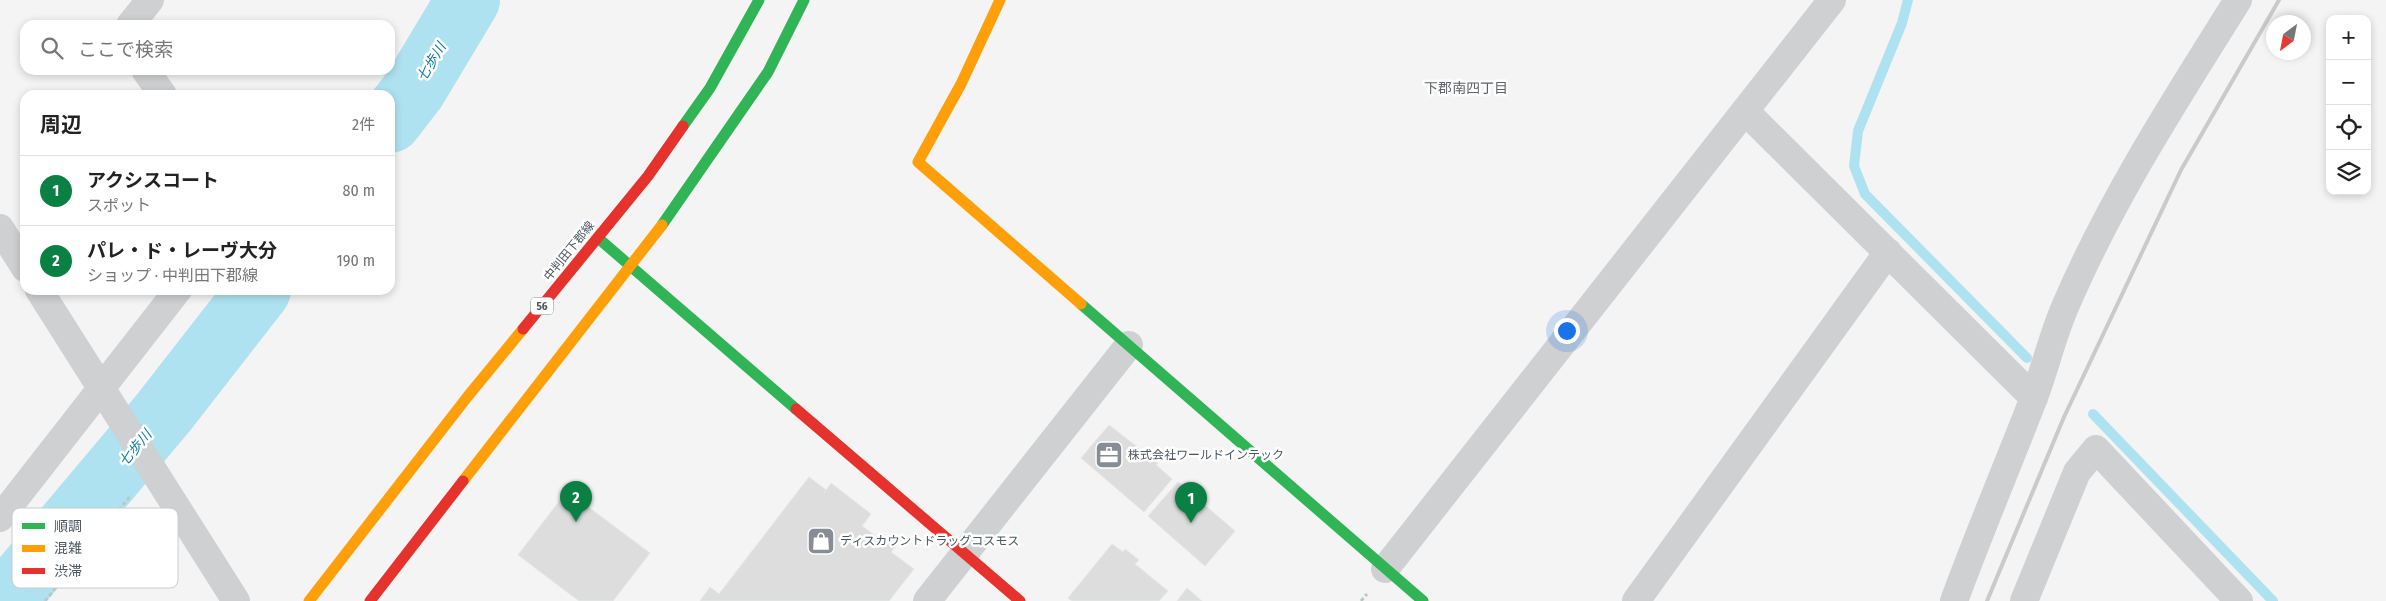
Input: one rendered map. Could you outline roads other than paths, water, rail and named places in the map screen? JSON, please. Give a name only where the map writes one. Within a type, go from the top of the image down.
[{"type":"main road","name":"中判田下郡線","points":[[309,601],[468,396],[648,176],[710,88],[759,0]]},
{"type":"main road","points":[[370,601],[675,209],[768,72],[804,0]]},
{"type":"main road","points":[[1000,0],[961,84],[918,162],[1423,601]]},
{"type":"main road","points":[[598,238],[1020,601]]},
{"type":"street","points":[[134,20],[150,0]]},
{"type":"street","points":[[1385,568],[1832,0]]},
{"type":"street","points":[[1954,601],[1980,530],[2034,398],[2064,308],[2101,230],[2168,112],[2238,0]]},
{"type":"street","points":[[149,75],[159,90]]},
{"type":"street","points":[[1746,111],[2034,398]]},
{"type":"street","points":[[0,228],[20,260]]},
{"type":"street","points":[[1636,601],[1888,252]]},
{"type":"street","points":[[42,295],[177,508]]},
{"type":"street","points":[[0,518],[106,397],[175,295]]},
{"type":"street","points":[[927,601],[1129,346]]},
{"type":"street","points":[[2024,601],[2077,472],[2096,449],[2239,601]]},
{"type":"street","points":[[178,509],[236,601]]},
{"type":"waterway","name":"七歩川","points":[[395,115],[414,90],[468,0]]},
{"type":"waterway","points":[[1908,0],[1902,23],[1858,131],[1854,166],[1865,194],[2027,358]]},
{"type":"waterway","name":"七歩川","points":[[83,508],[164,412],[255,295]]},
{"type":"waterway","points":[[2093,414],[2273,601]]},
{"type":"waterway","name":"七歩川","points":[[5,601],[16,588]]},
{"type":"railway","points":[[1987,601],[2064,417],[2181,170],[2279,0]]},
{"type":"place","name":"株式会社ワールドインテック","points":[[1109,455]]},
{"type":"place","name":"パレ・ド・レーヴ大分","points":[[576,522]]},
{"type":"place","name":"アクシスコート","points":[[1191,523]]},
{"type":"place","name":"ディスカウントドラッグコスモス","points":[[821,541]]},
{"type":"district","name":"下郡南四丁目","points":[[1466,88]]}]
